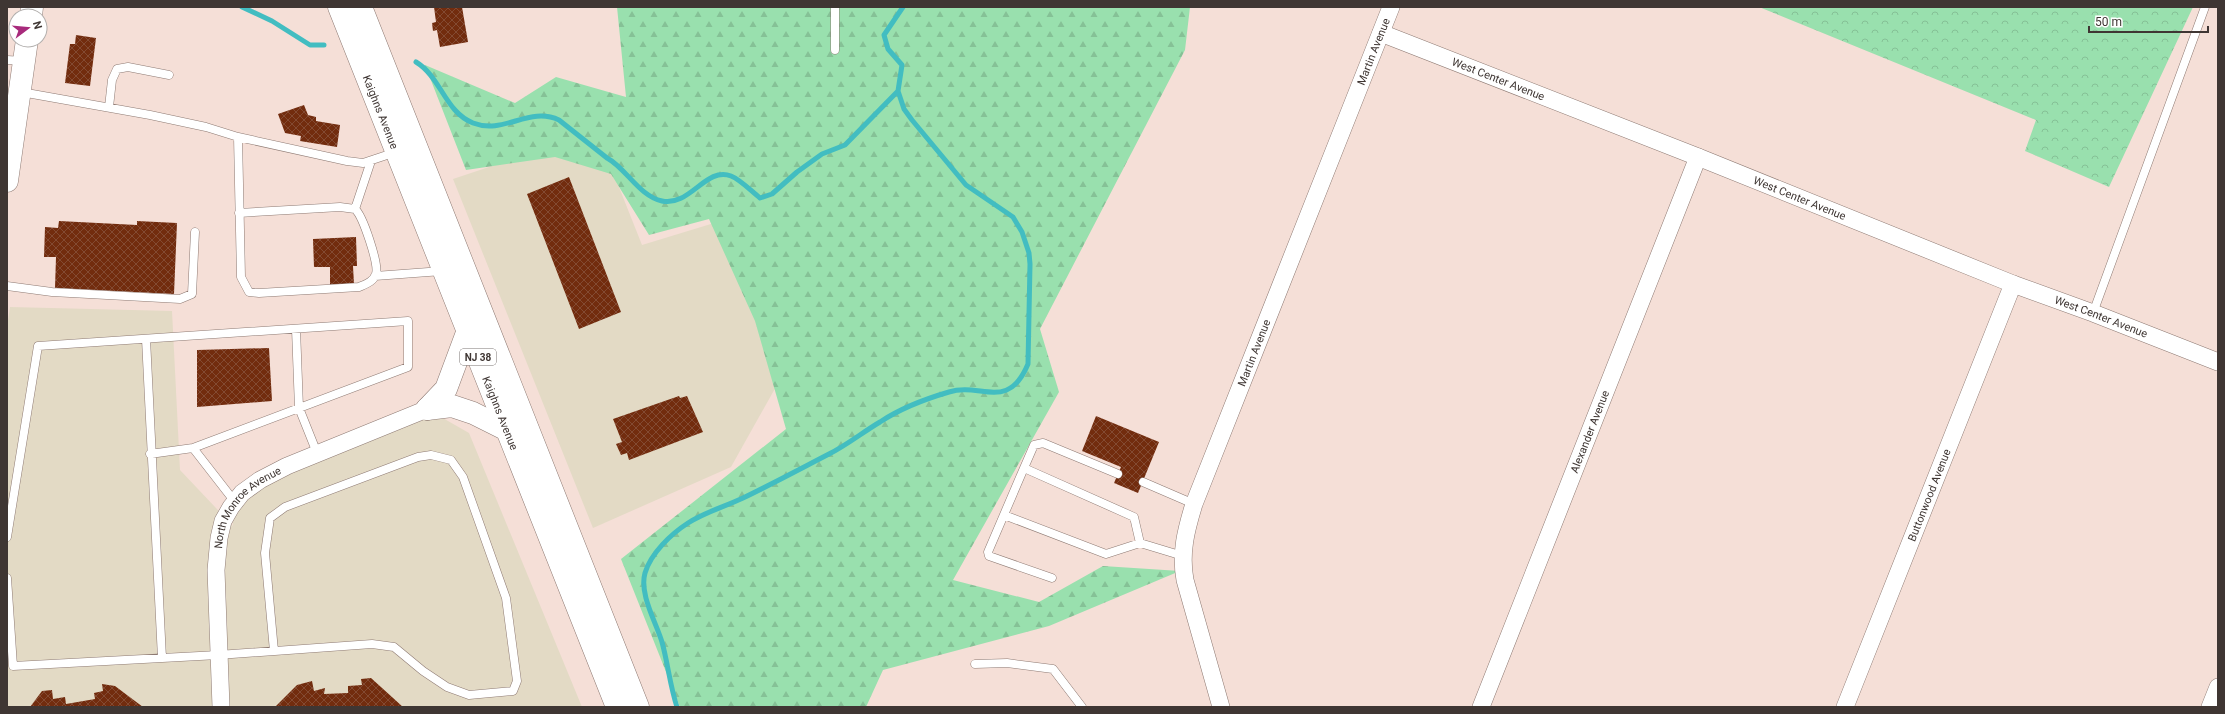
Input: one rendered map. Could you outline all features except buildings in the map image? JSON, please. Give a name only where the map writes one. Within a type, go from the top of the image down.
[{"type":"main road","name":"Kaighns Avenue","points":[[339,7],[617,707]]},
{"type":"main road","name":"Kaighns Avenue","points":[[361,7],[638,707]]},
{"type":"main road","points":[[7,181],[9,153],[20,92],[16,60],[23,48]]},
{"type":"main road","points":[[427,409],[446,389],[468,330]]},
{"type":"main road","points":[[427,409],[452,406],[473,413],[507,430]]},
{"type":"street","name":"Martin Avenue","points":[[1220,707],[1188,595],[1183,566],[1185,536],[1194,504],[1391,7]]},
{"type":"street","name":"West Center Avenue","points":[[1381,33],[1698,157],[2013,284],[2093,313],[2218,362]]},
{"type":"street","name":"Alexander Avenue","points":[[1481,707],[1698,157]]},
{"type":"street","name":"Buttonwood Avenue","points":[[1845,707],[2013,284]]},
{"type":"street","name":"North Monroe Avenue","points":[[221,707],[216,570],[219,538],[223,521],[235,502],[242,493],[260,480],[288,466],[427,409]]},
{"type":"street","points":[[2210,707],[2218,687]]},
{"type":"lane","points":[[835,7],[835,50]]},
{"type":"lane","points":[[2093,313],[2205,7]]},
{"type":"lane","points":[[109,108],[112,80],[117,69],[128,67],[169,75]]},
{"type":"lane","points":[[20,92],[206,127],[238,137],[347,161],[363,163],[397,152]]},
{"type":"lane","points":[[238,137],[241,277],[249,292],[259,293],[359,287],[372,281],[375,276],[377,265],[362,221],[355,209],[371,161]]},
{"type":"lane","points":[[239,213],[340,207],[355,209]]},
{"type":"lane","points":[[7,286],[52,292],[180,299],[192,294],[194,232]]},
{"type":"lane","points":[[375,276],[444,271]]},
{"type":"lane","points":[[7,537],[38,346],[408,321],[408,367],[193,448],[150,454]]},
{"type":"lane","points":[[296,328],[299,408],[317,453]]},
{"type":"lane","points":[[146,339],[150,454],[162,658]]},
{"type":"lane","points":[[1052,578],[989,556],[988,552],[1034,445],[1043,443],[1118,474]]},
{"type":"lane","points":[[193,448],[235,502]]},
{"type":"lane","points":[[7,578],[13,666],[218,655],[274,651],[372,644],[394,647],[423,671],[447,688],[469,695],[513,691],[517,681],[506,598],[463,477],[451,460],[432,455],[418,457],[285,508],[270,518],[265,553],[274,651]]},
{"type":"lane","points":[[1024,468],[1134,517],[1140,543]]},
{"type":"lane","points":[[1143,482],[1194,504]]},
{"type":"lane","points":[[1004,515],[1106,554],[1140,543],[1183,556]]},
{"type":"lane","points":[[975,664],[1008,662],[1053,669],[1082,707]]},
{"type":"shaded area","points":[[549,147],[611,167],[642,245],[724,220],[782,376],[731,467],[593,528],[453,179]]},
{"type":"shaded area","points":[[10,307],[172,311],[180,470],[233,526],[231,507],[242,493],[427,409],[469,433],[582,707],[7,707],[7,327]]},
{"type":"green space","points":[[617,7],[1190,7],[1185,50],[1040,329],[1059,392],[953,580],[1039,602],[1103,566],[1180,571],[1049,626],[883,670],[866,707],[680,707],[621,559],[786,429],[755,321],[709,219],[649,235],[611,174],[555,157],[466,170],[425,65],[515,103],[556,77],[626,97]]},
{"type":"green space","points":[[1759,7],[2193,7],[2109,187],[2025,151],[2036,120]]},
{"type":"waterway","points":[[242,7],[272,21],[310,45],[324,45]]},
{"type":"waterway","points":[[677,707],[662,642],[644,590],[645,573],[648,566],[657,551],[669,538],[694,519],[743,498],[829,454],[905,408],[949,392],[961,390],[993,392],[1003,391],[1012,387],[1020,379],[1028,364],[1030,264],[1029,253],[1022,232],[1013,217],[966,185],[904,109],[898,91],[902,65],[888,49],[884,35],[903,7]]},
{"type":"waterway","points":[[416,62],[432,76],[449,103],[464,118],[473,123],[484,126],[506,124],[537,116],[559,120],[620,168],[646,194],[662,201],[672,201],[681,198],[706,181],[722,174],[735,178],[760,198],[772,194],[797,172],[822,154],[845,145],[898,91]]}]
